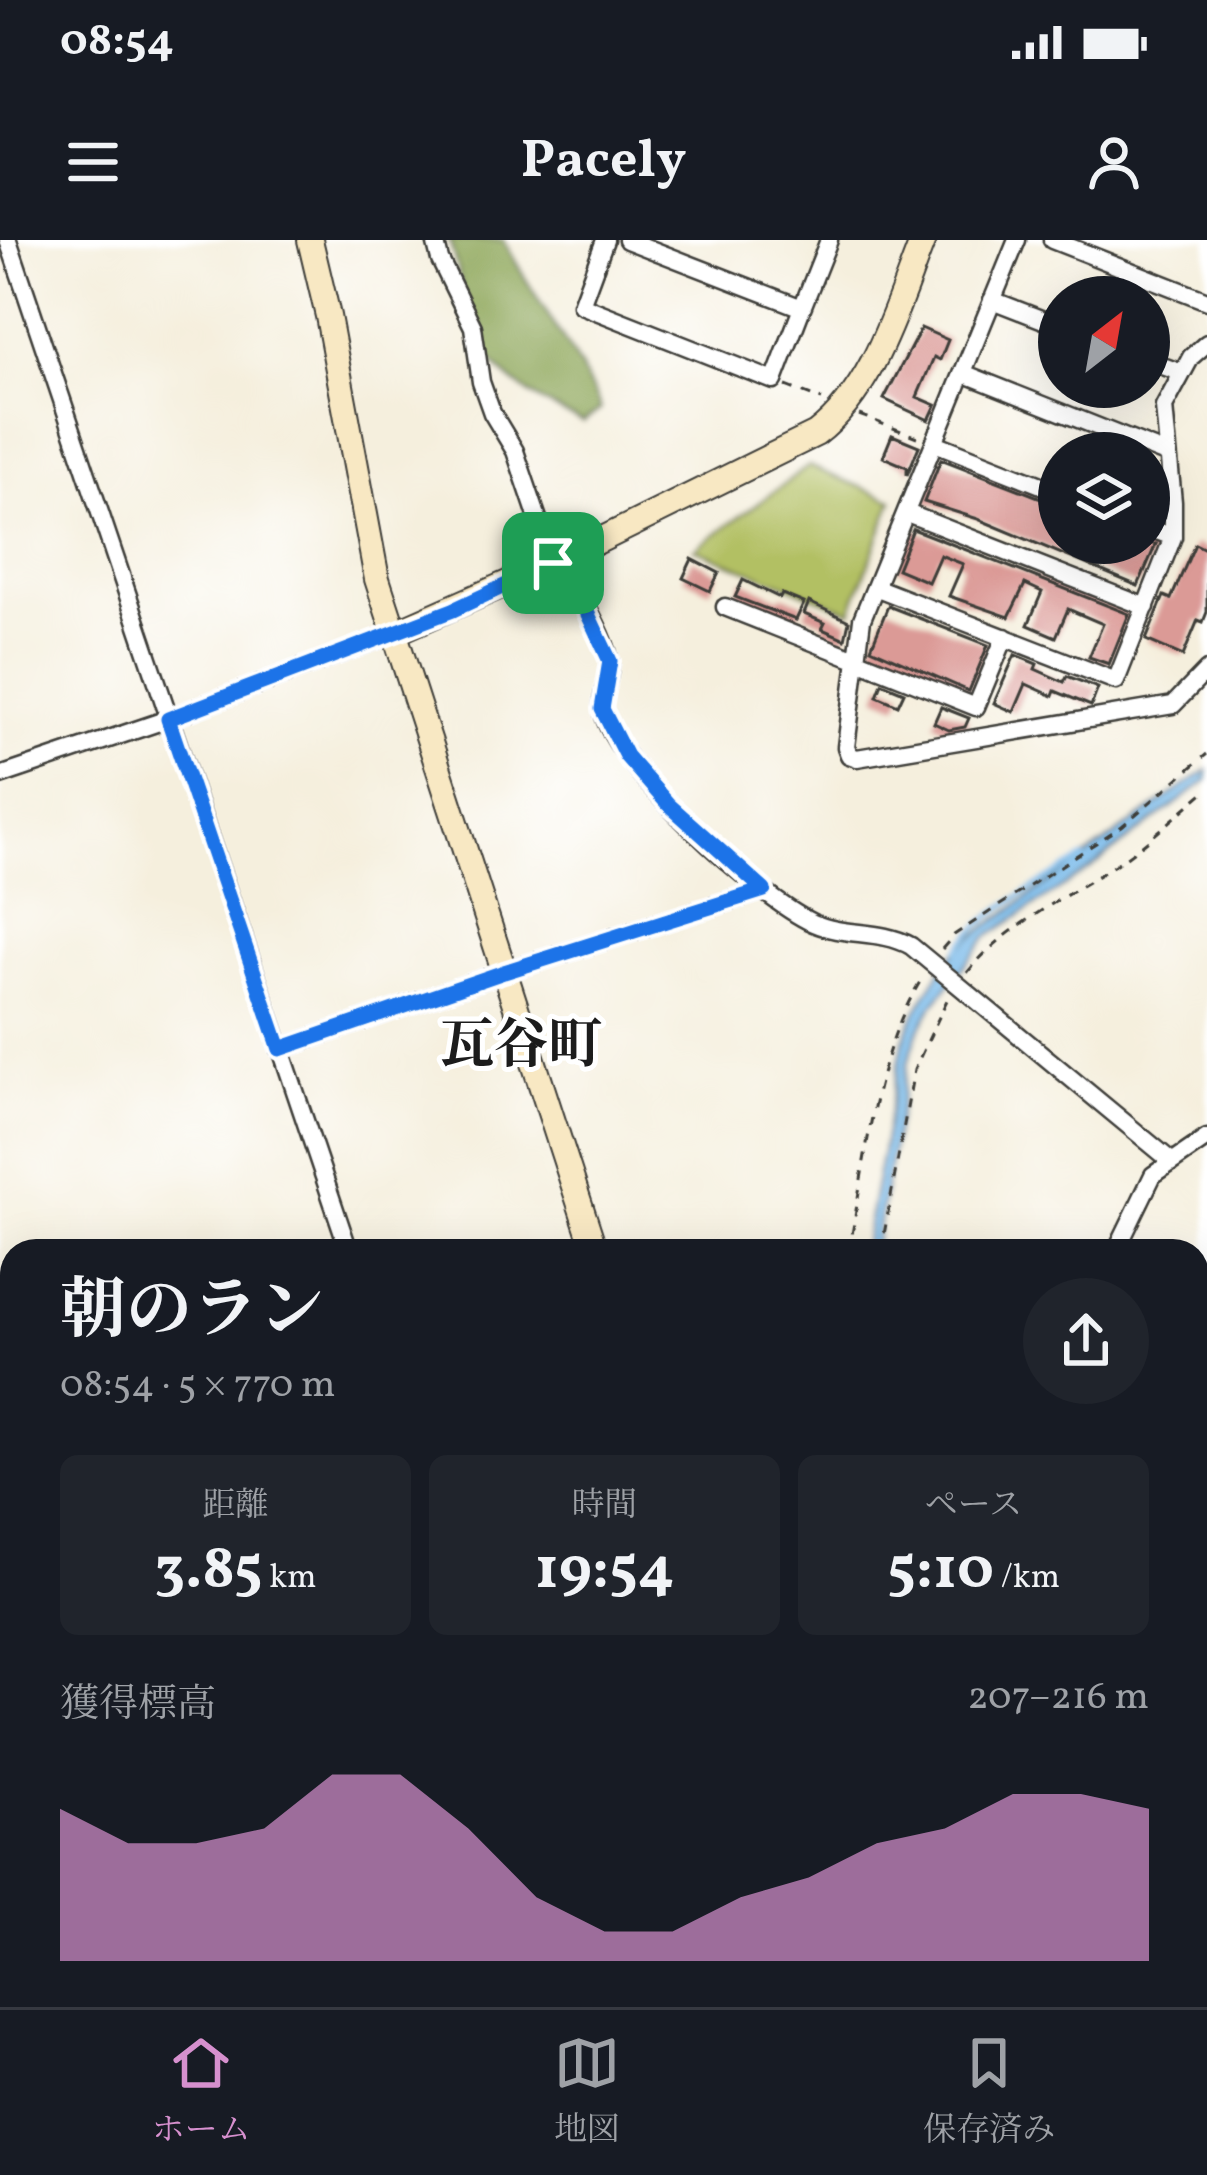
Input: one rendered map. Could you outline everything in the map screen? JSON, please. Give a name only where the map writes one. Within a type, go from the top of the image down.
[{"type":"street","points":[[8,240],[345,1239]]},
{"type":"street","points":[[310,240],[376,579],[591,1239]]},
{"type":"street","points":[[435,240],[472,327],[481,382],[492,412],[515,452],[557,561],[610,661],[602,709],[626,756],[668,804],[764,890],[814,923],[894,937],[932,963],[1170,1160]]},
{"type":"street","points":[[605,240],[581,305],[773,381],[830,240]]},
{"type":"street","points":[[627,240],[802,308]]},
{"type":"street","points":[[0,776],[168,719],[394,633],[779,455],[830,423],[869,367],[923,240]]},
{"type":"street","points":[[1017,240],[862,620],[846,747],[849,755],[857,758],[1173,705],[1207,670]]},
{"type":"street","points":[[1052,240],[1207,301]]},
{"type":"street","points":[[992,300],[1038,318]]},
{"type":"street","points":[[1165,432],[1164,407],[1191,357],[1207,344]]},
{"type":"street","points":[[1170,370],[1181,374]]},
{"type":"street","points":[[963,373],[1111,432]]},
{"type":"street","points":[[934,443],[1038,485]]},
{"type":"street","points":[[875,587],[1116,681],[1173,537],[1170,481]]},
{"type":"street","points":[[908,513],[1146,607]]},
{"type":"street","points":[[724,608],[976,707],[1005,637]]},
{"type":"street","points":[[280,1049],[764,890]]},
{"type":"street","points":[[1122,1239],[1153,1175],[1207,1138]]},
{"type":"path","points":[[851,1239],[898,1021],[932,963],[954,935],[1122,826],[1207,754]]},
{"type":"path","points":[[883,1239],[914,1070],[935,1018],[957,984],[999,940],[1119,862],[1207,790]]},
{"type":"green space","points":[[449,240],[504,240],[601,409],[583,422],[532,396],[498,368],[477,334]]},
{"type":"green space","points":[[809,466],[893,500],[851,611],[695,549]]},
{"type":"water","points":[[1207,770],[1207,780],[1193,791],[1090,869],[987,937],[933,1005],[908,1063],[876,1239],[865,1239],[903,1042],[947,960],[968,940]]},
{"type":"building","points":[[921,328],[948,340],[940,360],[934,357],[917,397],[936,405],[929,420],[884,399]]},
{"type":"building","points":[[892,435],[919,446],[907,475],[907,467],[883,457]]},
{"type":"building","points":[[941,459],[1038,497],[1038,544],[978,519],[924,502]]},
{"type":"building","points":[[913,529],[1129,614],[1109,664],[1089,657],[1103,624],[1068,609],[1056,637],[1028,625],[1042,592],[1025,584],[1009,617],[949,596],[963,564],[940,555],[928,582],[897,569]]},
{"type":"building","points":[[1195,544],[1207,550],[1207,612],[1203,622],[1198,620],[1183,656],[1146,640],[1164,596],[1171,599]]},
{"type":"building","points":[[692,559],[719,573],[710,591],[683,578]]},
{"type":"building","points":[[1085,564],[1147,564],[1138,586]]},
{"type":"building","points":[[743,580],[780,598],[782,594],[804,603],[796,620],[735,597]]},
{"type":"building","points":[[809,602],[849,621],[845,639],[804,614]]},
{"type":"building","points":[[888,606],[988,645],[969,691],[871,648]]},
{"type":"building","points":[[1015,655],[1064,682],[1067,676],[1098,688],[1091,706],[1026,684],[1014,712],[994,703]]},
{"type":"building","points":[[882,683],[904,692],[898,705],[877,696]]},
{"type":"building","points":[[941,707],[969,718],[965,727],[949,730],[934,723]]},
{"type":"waterway","points":[[957,950],[998,910],[1083,858]]},
{"type":"district","name":"瓦谷町","points":[[521,1048]]},
{"type":"route","points":[[562,559],[610,661],[602,709],[626,756],[668,804],[764,890],[280,1049],[168,719],[453,610],[553,563],[562,559]]}]
